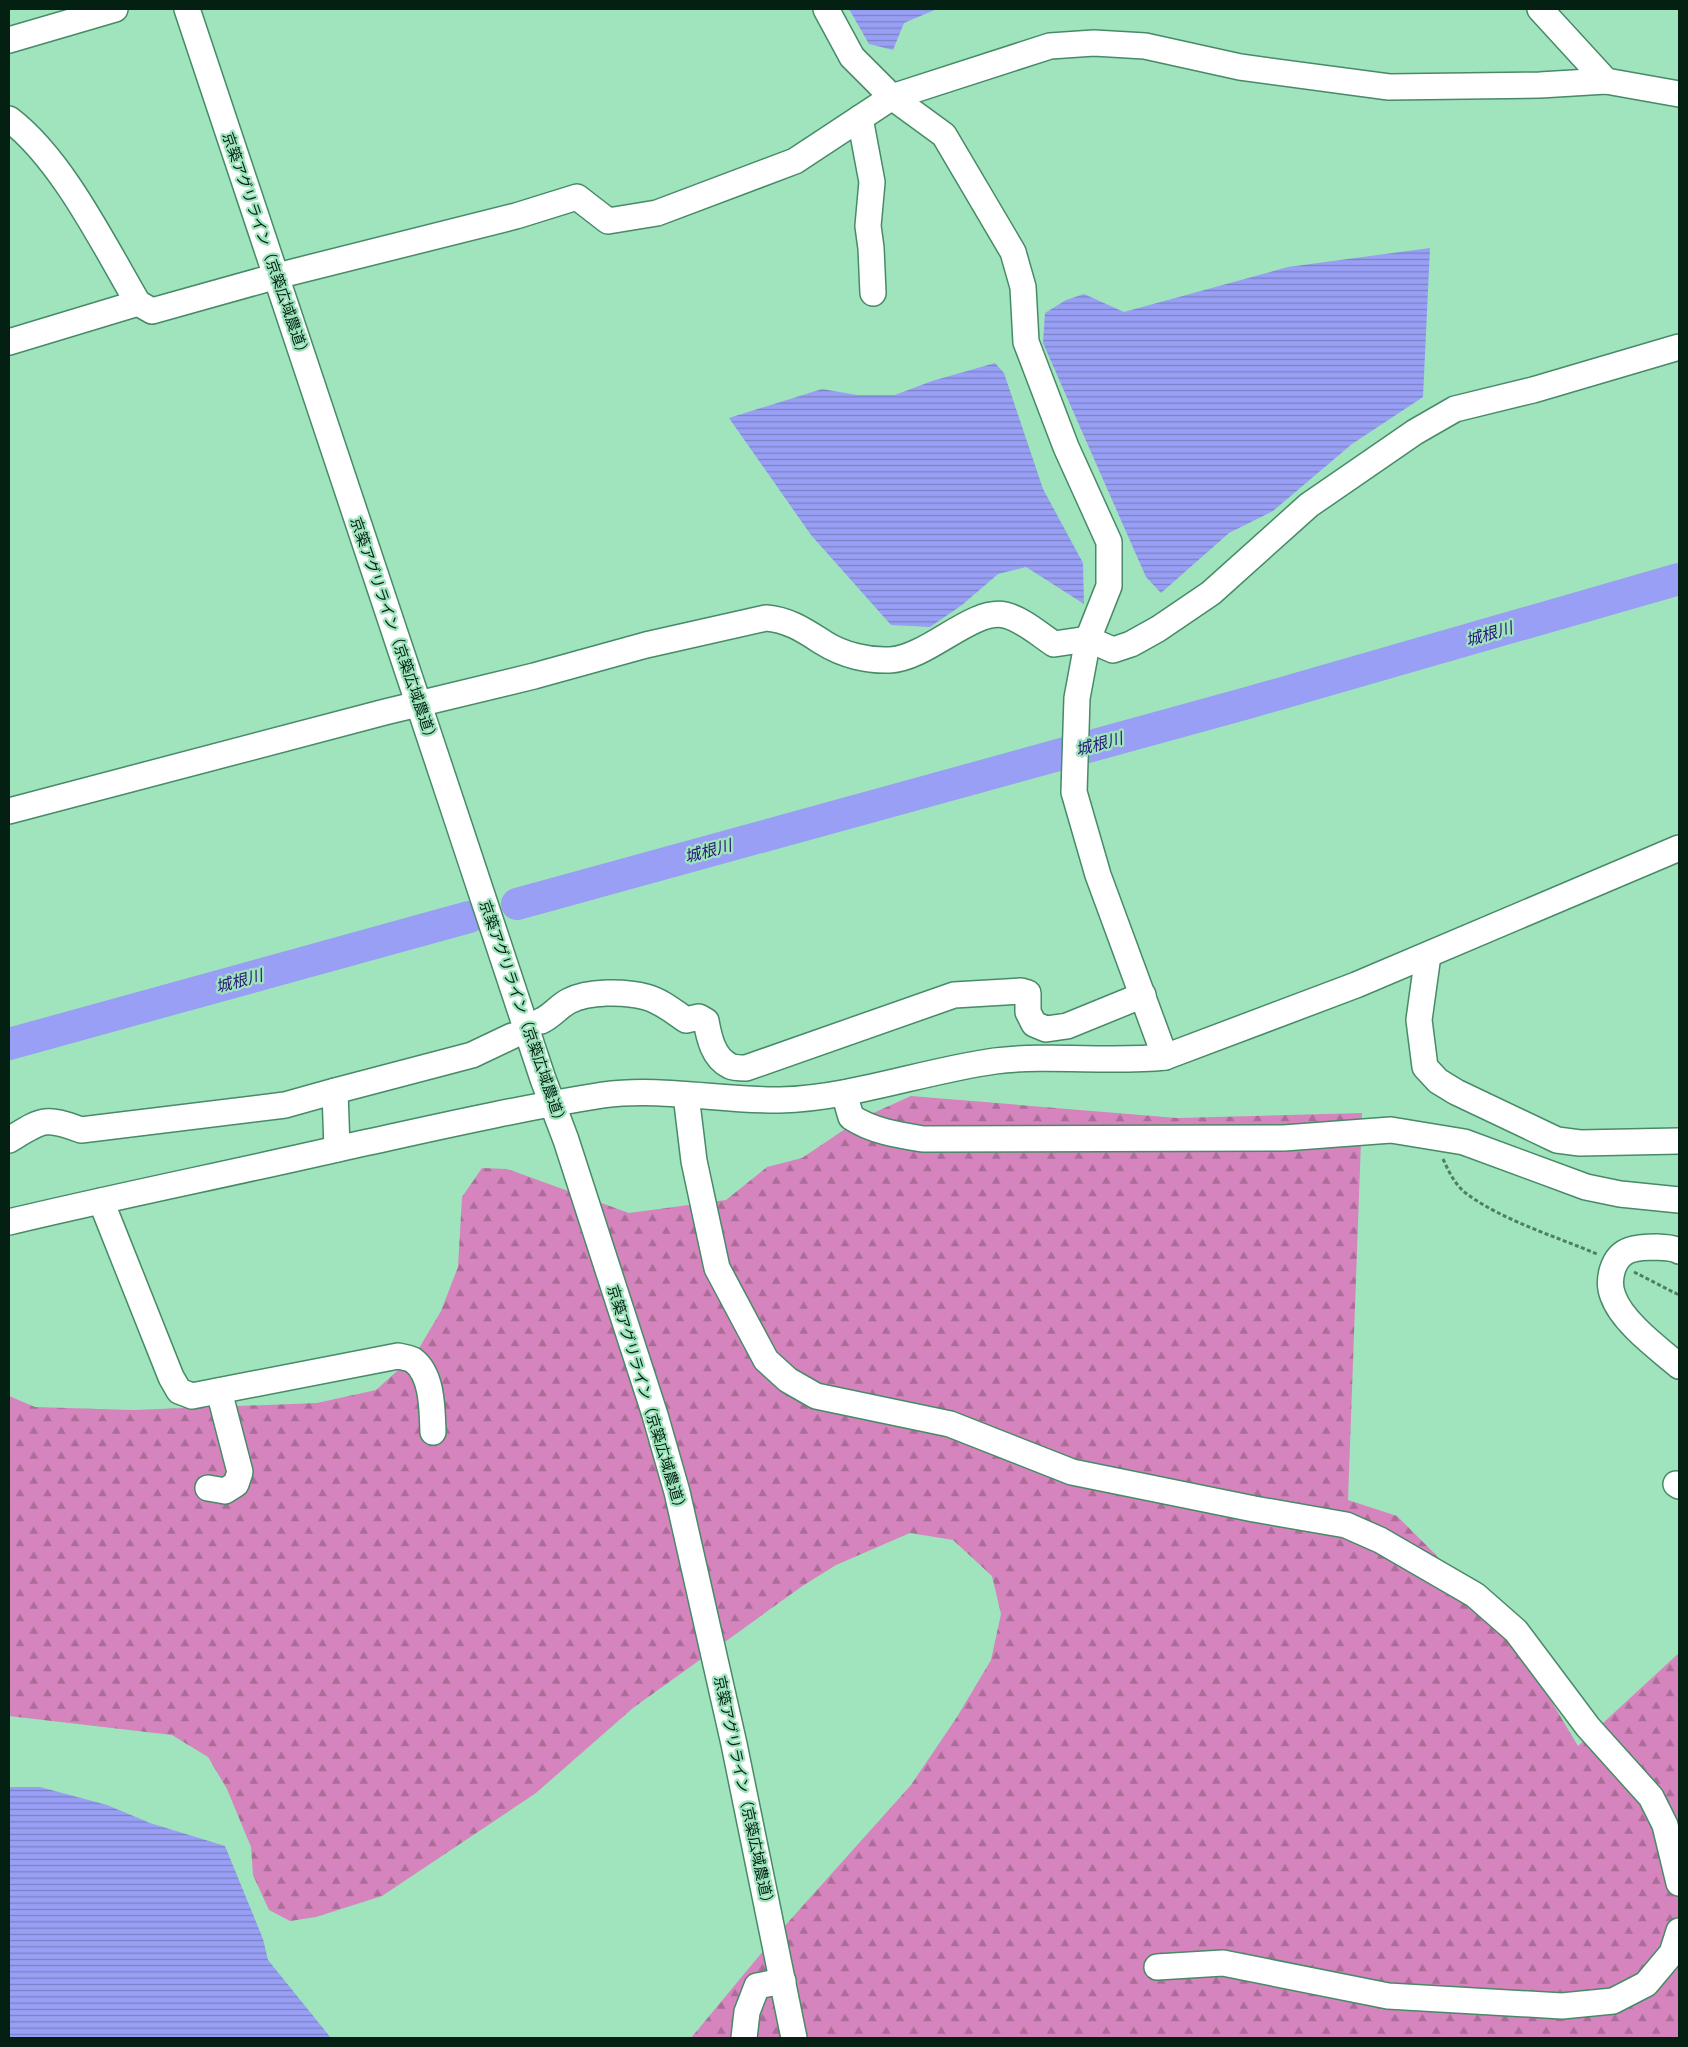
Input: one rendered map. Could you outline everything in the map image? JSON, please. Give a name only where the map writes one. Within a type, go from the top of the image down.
[{"type":"street","points":[[9,40],[115,9]]},
{"type":"street","name":"京築アグリライン（京築広域農道）","points":[[187,9],[655,1415],[678,1492],[734,1744],[794,2038]]},
{"type":"street","points":[[826,9],[852,57],[892,97],[944,135],[1012,252],[1023,287],[1026,342],[1066,447],[1109,542],[1109,586],[1088,639],[1077,698],[1074,792],[1098,875],[1165,1057]]},
{"type":"street","points":[[1540,9],[1606,81]]},
{"type":"street","points":[[9,119],[24,130],[64,179],[138,303],[152,311],[277,276],[516,216],[577,197],[608,221],[657,213],[795,161],[892,97],[1050,46],[1094,43],[1144,46],[1240,67],[1389,87],[1540,85],[1606,81],[1679,94]]},
{"type":"street","points":[[860,118],[872,182],[868,226],[872,248],[873,293]]},
{"type":"street","points":[[9,342],[138,303]]},
{"type":"street","points":[[9,811],[418,704],[534,676],[646,645],[766,618],[780,619],[846,653],[869,659],[891,660],[912,656],[987,614],[1007,615],[1025,624],[1054,644],[1088,639],[1113,650],[1131,644],[1158,629],[1211,592],[1309,505],[1415,432],[1455,409],[1533,390],[1679,347]]},
{"type":"street","points":[[9,1222],[337,1149],[506,1113],[605,1095],[635,1093],[779,1100],[844,1093],[959,1067],[997,1061],[1039,1059],[1135,1060],[1165,1057],[1356,985],[1679,848]]},
{"type":"street","points":[[1428,955],[1418,1020],[1425,1068],[1438,1081],[1456,1092],[1556,1140],[1580,1143],[1679,1141]]},
{"type":"street","points":[[541,1021],[548,1018],[569,1001],[597,992],[645,996],[665,1005],[686,1020],[699,1017],[706,1021],[710,1043],[718,1056],[730,1066],[746,1068],[954,995],[1021,991],[1028,993],[1028,1012],[1034,1024],[1046,1029],[1067,1026],[1143,995]]},
{"type":"street","points":[[9,1140],[37,1123],[56,1121],[81,1130],[285,1105],[472,1055],[512,1036]]},
{"type":"street","points":[[335,1091],[337,1149]]},
{"type":"street","points":[[844,1093],[851,1117],[862,1125],[923,1139],[1284,1138],[1392,1130],[1464,1142],[1586,1188],[1620,1194],[1679,1200]]},
{"type":"street","points":[[686,1095],[694,1161],[717,1268],[766,1360],[788,1380],[816,1396],[950,1424],[1072,1472],[1245,1507],[1346,1525],[1380,1540],[1475,1596],[1516,1631],[1588,1727],[1651,1797],[1665,1825],[1679,1883]]},
{"type":"street","points":[[101,1200],[171,1377],[179,1391],[192,1396],[398,1356],[412,1360],[422,1371],[431,1392],[433,1432]]},
{"type":"street","points":[[1679,1251],[1673,1248],[1647,1247],[1628,1250],[1619,1258],[1610,1275],[1613,1296],[1628,1319],[1679,1366]]},
{"type":"street","points":[[208,1488],[225,1491],[236,1484],[240,1472],[219,1391]]},
{"type":"street","points":[[1157,1966],[1223,1963],[1388,1996],[1562,2006],[1613,2001],[1646,1984],[1672,1953],[1679,1931]]},
{"type":"street","points":[[744,2038],[747,2012],[757,1986],[783,1981]]},
{"type":"path","points":[[1438,1137],[1447,1168],[1454,1181],[1467,1194],[1504,1215],[1617,1263],[1679,1295]]},
{"type":"green space","points":[[911,1096],[1177,1118],[1362,1113],[1348,1500],[1397,1516],[1435,1554],[1532,1669],[1578,1746],[1679,1653],[1679,2038],[691,2038],[774,1938],[911,1785],[957,1717],[991,1660],[1001,1614],[992,1576],[953,1540],[910,1533],[836,1565],[801,1587],[633,1708],[536,1793],[382,1896],[316,1917],[290,1921],[269,1910],[253,1875],[251,1847],[227,1789],[208,1757],[172,1735],[9,1716],[9,1396],[35,1407],[133,1410],[317,1403],[376,1390],[415,1355],[441,1311],[458,1267],[462,1197],[482,1168],[507,1169],[629,1213],[726,1200],[767,1167],[802,1158],[860,1119]]},
{"type":"water","points":[[849,9],[937,9],[904,23],[893,50],[869,44]]},
{"type":"water","points":[[1430,248],[1423,397],[1352,444],[1273,511],[1229,533],[1161,593],[1146,577],[1043,343],[1045,313],[1066,300],[1084,294],[1124,312],[1288,267]]},
{"type":"water","points":[[995,363],[1004,373],[1043,489],[1083,563],[1084,604],[1026,567],[998,574],[962,605],[930,627],[891,625],[811,535],[729,418],[822,389],[857,395],[895,395],[932,381]]},
{"type":"water","points":[[9,1787],[40,1787],[107,1805],[150,1823],[225,1846],[263,1939],[268,1960],[331,2038],[9,2038]]},
{"type":"waterway","name":"城根川","points":[[517,904],[1251,702],[1679,579]]},
{"type":"waterway","name":"城根川","points":[[9,1044],[469,917]]}]
